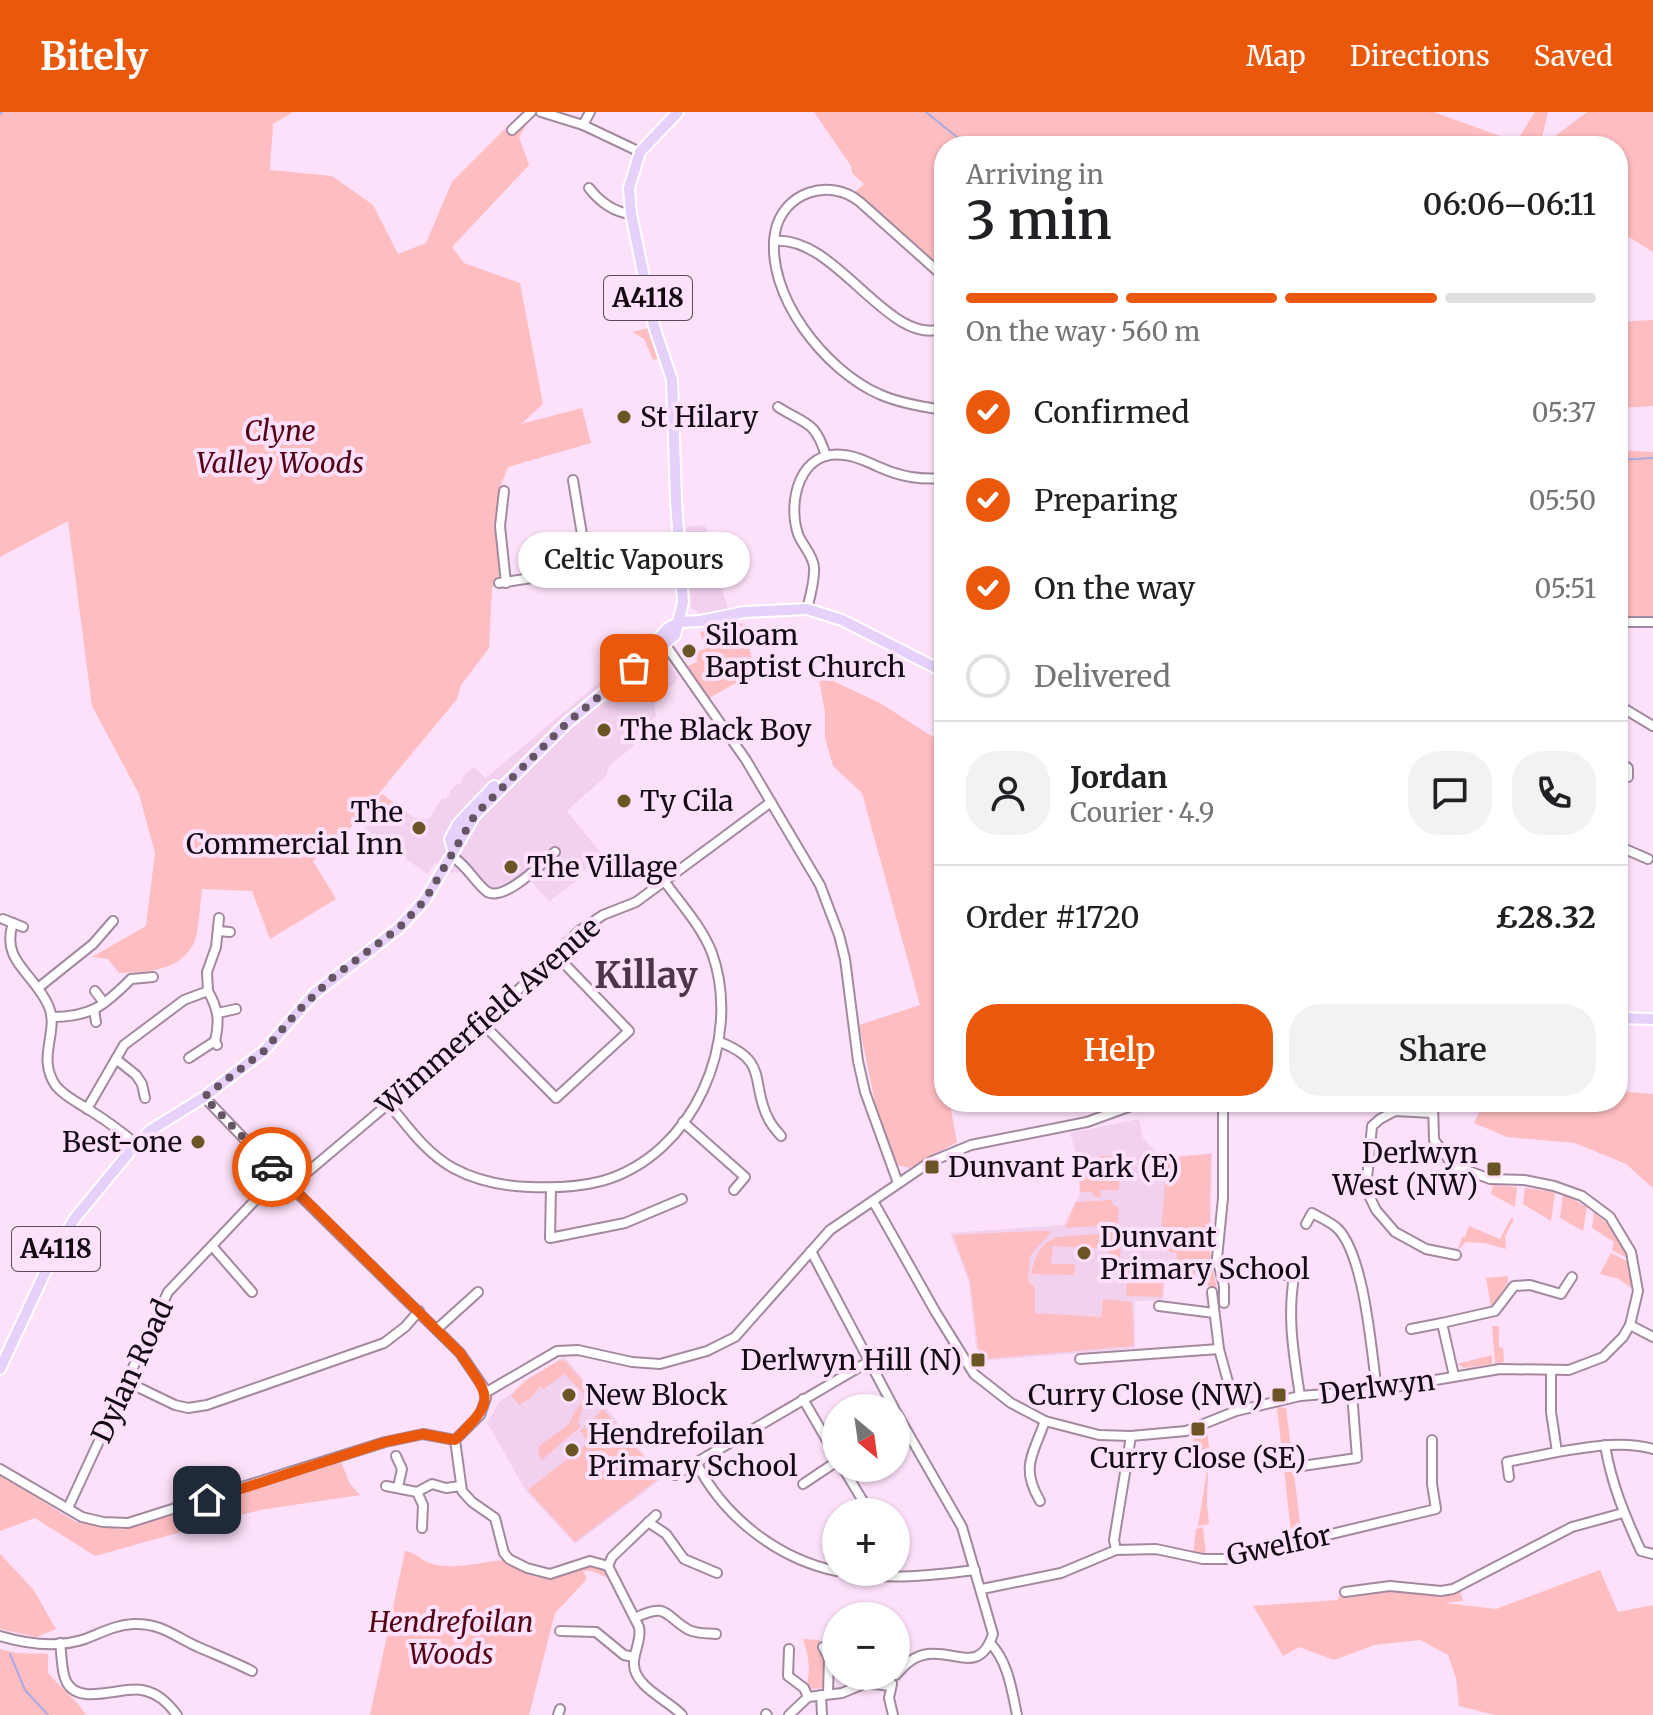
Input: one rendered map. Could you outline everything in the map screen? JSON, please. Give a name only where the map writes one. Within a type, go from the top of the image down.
[{"type":"main road","name":"A4118","points":[[0,1369],[62,1240],[107,1176],[136,1144],[264,1051],[332,978],[399,928],[425,900],[452,852],[450,839],[477,802],[556,729],[675,635],[683,602],[672,380],[654,326],[631,214],[629,188],[640,152],[678,112]]},
{"type":"main road","points":[[680,622],[744,612],[807,609],[842,620],[934,667]]},
{"type":"main road","name":"A4118","points":[[615,682],[668,628],[680,622]]},
{"type":"main road","points":[[1628,1018],[1653,1019]]},
{"type":"street","points":[[512,130],[531,112]]},
{"type":"street","points":[[541,112],[583,125],[640,152]]},
{"type":"street","points":[[583,125],[590,112]]},
{"type":"street","points":[[934,268],[854,196],[834,189],[808,192],[792,202],[777,225],[774,241],[781,281],[806,333],[860,384],[880,395],[934,408]]},
{"type":"street","points":[[595,190],[618,212],[631,214]]},
{"type":"street","points":[[774,241],[798,242],[811,249],[848,277],[882,309],[907,323],[934,330]]},
{"type":"street","points":[[778,407],[816,430],[826,456]]},
{"type":"street","points":[[807,609],[814,568],[797,529],[795,494],[804,471],[826,456],[838,454],[852,456],[910,478],[934,478]]},
{"type":"street","points":[[573,480],[588,571]]},
{"type":"street","points":[[504,491],[500,526],[503,583],[679,555]]},
{"type":"street","points":[[1628,622],[1653,622]]},
{"type":"street","points":[[665,644],[746,760],[820,885],[839,935],[865,1092],[898,1183]]},
{"type":"street","points":[[1628,711],[1653,726]]},
{"type":"street","points":[[1628,768],[1628,777]]},
{"type":"street","name":"Wimmerfield Avenue","points":[[291,1186],[483,1024],[579,931],[603,915],[636,902],[771,802]]},
{"type":"street","points":[[1628,850],[1649,858]]},
{"type":"street","points":[[452,852],[487,892],[494,894],[508,891],[555,852]]},
{"type":"street","points":[[389,1104],[429,1151],[454,1168],[497,1186],[551,1188],[601,1181],[625,1171],[653,1153],[683,1122],[710,1078],[720,1042],[721,998],[711,953],[692,918],[665,882]]},
{"type":"street","points":[[189,1058],[216,1043],[220,1023],[208,991],[207,972],[216,947],[219,918]]},
{"type":"street","points":[[23,927],[8,921],[6,947],[12,959],[38,988],[52,1017],[46,1053],[49,1072],[62,1092],[136,1144]]},
{"type":"street","points":[[38,988],[93,944],[113,921]]},
{"type":"street","points":[[218,931],[230,932]]},
{"type":"street","points":[[483,1024],[556,1098],[615,1045],[629,1031],[556,955]]},
{"type":"street","points":[[52,1017],[81,1016],[104,1003],[131,979],[153,977]]},
{"type":"street","points":[[95,991],[104,1003]]},
{"type":"street","points":[[87,1109],[124,1045],[184,1000],[208,991]]},
{"type":"street","points":[[218,1013],[236,1009]]},
{"type":"street","points":[[94,1010],[96,1022]]},
{"type":"street","points":[[720,1042],[737,1049],[756,1070],[768,1119],[781,1136]]},
{"type":"street","points":[[116,1059],[136,1075],[145,1098]]},
{"type":"street","points":[[204,1097],[460,1353],[485,1393],[485,1403],[480,1415],[455,1440]]},
{"type":"street","points":[[485,1393],[557,1351],[578,1350],[632,1362],[660,1364],[707,1351],[735,1337],[830,1230],[930,1162],[956,1150],[1087,1122],[1114,1112]]},
{"type":"street","points":[[1223,1112],[1223,1198],[1217,1258],[1224,1286],[1224,1303]]},
{"type":"street","points":[[1393,1112],[1372,1126],[1366,1189],[1376,1210],[1395,1232],[1426,1249],[1456,1255]]},
{"type":"street","points":[[1414,1112],[1432,1113]]},
{"type":"street","name":"Derlwyn","points":[[873,1201],[974,1374],[1011,1403],[1045,1421],[1099,1435],[1131,1436],[1186,1431],[1236,1411],[1300,1396],[1377,1390],[1500,1369],[1569,1370],[1603,1357],[1630,1325],[1638,1291],[1631,1252],[1610,1217],[1582,1196],[1554,1186],[1524,1180],[1490,1179],[1453,1165],[1434,1140],[1432,1113]]},
{"type":"street","points":[[683,1122],[745,1177],[734,1190]]},
{"type":"street","name":"Dylan Road","points":[[68,1508],[168,1292],[279,1175]]},
{"type":"street","points":[[551,1188],[550,1238],[625,1223],[682,1199]]},
{"type":"street","points":[[1306,1224],[1309,1211],[1338,1228],[1351,1249],[1377,1390]]},
{"type":"street","points":[[212,1246],[252,1292]]},
{"type":"street","points":[[811,1251],[886,1394]]},
{"type":"street","points":[[1281,1274],[1295,1273],[1289,1321],[1300,1396]]},
{"type":"street","points":[[1411,1329],[1485,1318],[1495,1311],[1514,1286],[1530,1285],[1560,1297],[1572,1277]]},
{"type":"street","points":[[437,1329],[478,1292]]},
{"type":"street","points":[[1212,1292],[1219,1349],[1236,1411]]},
{"type":"street","points":[[1159,1306],[1214,1313]]},
{"type":"street","points":[[125,1381],[175,1405],[188,1408],[207,1405],[384,1343],[419,1311]]},
{"type":"street","points":[[1442,1323],[1454,1376]]},
{"type":"street","points":[[1630,1325],[1653,1337]]},
{"type":"street","points":[[1080,1359],[1219,1349]]},
{"type":"street","points":[[675,1475],[868,1362]]},
{"type":"street","points":[[1551,1371],[1551,1412],[1557,1452]]},
{"type":"street","points":[[1295,1467],[1357,1458],[1352,1393]]},
{"type":"street","points":[[803,1399],[822,1434]]},
{"type":"street","points":[[1040,1501],[1031,1486],[1028,1468],[1045,1421]]},
{"type":"street","points":[[0,1469],[82,1517],[128,1523],[385,1442],[423,1434],[455,1440]]},
{"type":"street","points":[[910,1436],[962,1527],[993,1629],[991,1641],[978,1655],[969,1659],[930,1653],[910,1662]]},
{"type":"street","points":[[1116,1550],[1114,1540],[1131,1436]]},
{"type":"street","points":[[455,1440],[465,1497],[495,1518],[501,1546],[509,1559],[550,1574],[590,1561],[608,1566],[641,1635],[634,1657],[635,1671],[639,1679],[682,1715]]},
{"type":"street","points":[[1605,1445],[1610,1474],[1623,1513],[1641,1551],[1653,1554]]},
{"type":"street","points":[[1507,1462],[1605,1445],[1639,1445],[1653,1449]]},
{"type":"street","name":"Gwelfor","points":[[982,1589],[1061,1573],[1116,1550],[1156,1549],[1203,1559],[1227,1559],[1438,1512],[1432,1484],[1430,1446]]},
{"type":"street","points":[[1505,1451],[1509,1477]]},
{"type":"street","points":[[396,1456],[402,1469],[398,1487]]},
{"type":"street","points":[[696,1462],[706,1482],[735,1516],[772,1546],[822,1567]]},
{"type":"street","points":[[803,1484],[822,1470]]},
{"type":"street","points":[[386,1486],[417,1492],[432,1484],[446,1488],[461,1486]]},
{"type":"street","points":[[417,1492],[423,1505],[422,1528]]},
{"type":"street","points":[[1347,1589],[1390,1586],[1441,1591],[1453,1589],[1572,1527],[1623,1513]]},
{"type":"street","points":[[608,1566],[612,1557],[656,1515]]},
{"type":"street","points":[[648,1522],[666,1534],[684,1559],[717,1573]]},
{"type":"street","points":[[910,1577],[975,1570]]},
{"type":"street","points":[[635,1618],[648,1611],[660,1610],[671,1614],[688,1629],[716,1634]]},
{"type":"street","points":[[0,1636],[39,1643],[60,1643],[130,1624],[150,1624],[252,1671]]},
{"type":"street","points":[[560,1631],[596,1632],[624,1655],[634,1657]]},
{"type":"street","points":[[991,1641],[1009,1679],[1017,1715]]},
{"type":"street","points":[[60,1643],[65,1679],[76,1692],[141,1690],[168,1703],[177,1715]]},
{"type":"street","points":[[789,1649],[788,1676],[804,1688],[808,1697]]},
{"type":"street","points":[[822,1715],[826,1690]]},
{"type":"street","points":[[789,1715],[808,1697],[849,1690]]},
{"type":"street","points":[[890,1690],[893,1715]]},
{"type":"shaded area","points":[[704,525],[717,539],[741,540],[743,552],[733,554],[736,573],[718,577],[728,609],[699,613],[691,608],[686,527]]},
{"type":"shaded area","points":[[650,639],[678,678],[654,704],[656,717],[638,730],[640,738],[635,745],[609,766],[606,776],[567,811],[603,856],[549,902],[527,880],[505,897],[498,898],[490,897],[464,872],[452,873],[435,863],[427,874],[364,828],[372,818],[367,813],[382,794],[415,818],[429,819],[442,798],[446,799],[454,786],[461,783],[463,776],[474,767],[486,778]]},
{"type":"shaded area","name":"Dunvant Primary School","points":[[1139,1119],[1143,1138],[1162,1158],[1212,1153],[1210,1273],[1166,1273],[1163,1300],[1135,1301],[1135,1348],[983,1361],[976,1348],[969,1282],[950,1233],[1064,1225],[1080,1193],[1070,1133]]},
{"type":"shaded area","name":"Hendrefoilan Primary School","points":[[564,1356],[663,1478],[575,1544],[526,1491],[487,1423],[499,1402]]},
{"type":"green space","name":"Clyne Valley Woods","points":[[0,112],[293,112],[273,124],[270,170],[332,176],[373,205],[398,254],[426,243],[452,182],[522,112],[530,112],[531,117],[519,137],[529,165],[452,247],[464,263],[520,283],[543,404],[521,424],[582,408],[591,443],[508,467],[500,487],[501,572],[492,588],[489,648],[461,685],[457,699],[342,838],[313,861],[336,899],[270,939],[252,891],[202,889],[193,945],[179,961],[150,971],[119,973],[108,959],[92,957],[146,926],[155,853],[139,794],[92,706],[68,521],[0,557]]},
{"type":"green space","points":[[814,112],[1434,112],[1500,136],[934,136],[934,260],[855,192],[864,184],[852,173],[851,166]]},
{"type":"green space","points":[[1535,112],[1548,112],[1542,136],[1520,136]]},
{"type":"green space","points":[[1587,112],[1653,112],[1653,252],[1628,239],[1628,136],[1555,136]]},
{"type":"green space","points":[[1653,320],[1653,406],[1628,407],[1628,321]]},
{"type":"green space","points":[[648,328],[659,358],[653,360],[644,339],[632,332]]},
{"type":"green space","points":[[1628,451],[1653,452],[1653,617],[1628,617]]},
{"type":"green space","points":[[742,623],[756,672],[709,698],[687,666],[697,662],[696,652],[705,649],[700,632]]},
{"type":"green space","points":[[818,674],[880,703],[934,738],[934,1112],[951,1112],[957,1142],[909,1168],[897,1165],[876,1107],[859,1025],[920,1005],[862,793],[833,766],[825,738],[825,712]]},
{"type":"green space","points":[[382,794],[408,814],[399,825],[373,806]]},
{"type":"green space","points":[[1628,1092],[1653,1094],[1653,1188],[1626,1164],[1575,1143],[1507,1137],[1474,1123],[1479,1112],[1628,1112]]},
{"type":"green space","points":[[1211,1154],[1209,1247],[1217,1289],[1206,1285],[1205,1278],[1164,1273],[1162,1297],[1126,1296],[1129,1264],[1176,1264],[1177,1253],[1163,1250],[1163,1247],[1182,1247],[1182,1235],[1161,1234],[1165,1182],[1158,1179],[1157,1159]]},
{"type":"green space","points":[[1121,1155],[1119,1190],[1101,1190],[1101,1197],[1094,1197],[1092,1192],[1080,1192],[1080,1171],[1090,1170],[1090,1157]]},
{"type":"green space","points":[[1493,1185],[1517,1187],[1515,1207],[1491,1194]]},
{"type":"green space","points":[[1525,1188],[1555,1192],[1551,1221],[1523,1204]]},
{"type":"green space","points":[[1563,1194],[1587,1207],[1583,1231],[1560,1218]]},
{"type":"green space","points":[[1112,1200],[1113,1205],[1119,1207],[1118,1225],[1065,1228],[1076,1202]]},
{"type":"green space","points":[[1594,1212],[1615,1231],[1627,1258],[1612,1250],[1614,1242],[1592,1228]]},
{"type":"green space","points":[[1511,1218],[1514,1219],[1505,1236],[1506,1249],[1466,1242],[1458,1250],[1469,1226],[1500,1239]]},
{"type":"green space","points":[[1052,1231],[1030,1256],[1028,1281],[1035,1287],[1035,1313],[1101,1317],[1103,1299],[1132,1302],[1134,1346],[984,1359],[978,1348],[970,1281],[953,1235]]},
{"type":"green space","points":[[1121,1232],[1120,1261],[1110,1260],[1109,1249],[1053,1246],[1051,1264],[1075,1264],[1074,1275],[1031,1274],[1039,1251],[1057,1237]]},
{"type":"green space","points":[[1611,1253],[1629,1262],[1631,1288],[1619,1279],[1600,1274]]},
{"type":"green space","points":[[1508,1276],[1508,1283],[1491,1307],[1486,1278]]},
{"type":"green space","points":[[1492,1326],[1499,1326],[1499,1347],[1503,1348],[1504,1362],[1495,1364]]},
{"type":"green space","points":[[1492,1355],[1492,1364],[1464,1368],[1457,1364]]},
{"type":"green space","points":[[560,1360],[565,1361],[594,1394],[582,1409],[578,1423],[581,1426],[542,1460],[539,1446],[569,1424],[587,1397],[564,1374],[544,1389],[540,1387],[519,1405],[511,1395],[526,1380]]},
{"type":"green space","points":[[1277,1407],[1286,1408],[1302,1540],[1292,1541]]},
{"type":"green space","points":[[603,1409],[661,1477],[575,1542],[528,1490],[589,1442],[580,1431]]},
{"type":"green space","points":[[1207,1430],[1209,1447],[1204,1469],[1190,1466],[1194,1435]]},
{"type":"green space","points":[[341,1462],[350,1484],[360,1495],[260,1510],[95,1556],[35,1518],[0,1531],[0,1475],[76,1522],[120,1529]]},
{"type":"green space","points":[[1208,1464],[1209,1524],[1198,1526]]},
{"type":"green space","points":[[1203,1527],[1206,1555],[1193,1554],[1196,1529]]},
{"type":"green space","name":"Hendrefoilan Woods","points":[[405,1551],[441,1566],[503,1560],[524,1573],[543,1578],[558,1577],[590,1565],[604,1570],[611,1579],[592,1571],[583,1571],[587,1579],[555,1613],[529,1715],[370,1715]]},
{"type":"green space","points":[[0,1554],[33,1589],[56,1629],[36,1637],[0,1629]]},
{"type":"green space","points":[[1600,1570],[1618,1612],[1653,1605],[1653,1715],[1495,1715],[1459,1706],[1456,1678],[1448,1655],[1420,1640],[1374,1645],[1334,1660],[1299,1647],[1283,1656],[1253,1606],[1338,1600],[1339,1596],[1385,1589],[1460,1590],[1463,1601],[1444,1603],[1496,1609]]},
{"type":"green space","points":[[803,1639],[820,1640],[822,1688],[812,1689],[807,1684],[808,1661]]},
{"type":"green space","points":[[0,1649],[48,1654],[48,1673],[86,1715],[0,1715]]},
{"type":"waterway","points":[[926,112],[956,136]]},
{"type":"waterway","points":[[1628,459],[1653,458]]},
{"type":"waterway","points":[[10,1654],[25,1690],[48,1715]]},
{"type":"way so far","points":[[272,1167],[204,1097],[264,1051],[332,978],[399,928],[425,900],[475,815],[568,722],[634,668]]},
{"type":"place","name":"St Hilary","points":[[624,417]]},
{"type":"place","name":"Siloam Baptist Church","points":[[689,651]]},
{"type":"place","name":"Celtic Vapours","points":[[634,668]]},
{"type":"place","name":"The Black Boy","points":[[604,730]]},
{"type":"place","name":"Ty Cila","points":[[624,801]]},
{"type":"place","name":"The Commercial Inn","points":[[419,828]]},
{"type":"place","name":"The Village","points":[[511,867]]},
{"type":"place","name":"Best-one","points":[[198,1142]]},
{"type":"place","name":"Dunvant Park (E)","points":[[932,1167]]},
{"type":"place","name":"Derlwyn West (NW)","points":[[1494,1169]]},
{"type":"place","name":"Dunvant Primary School","points":[[1084,1253]]},
{"type":"place","name":"Derlwyn Hill (N)","points":[[978,1360]]},
{"type":"place","name":"New Block","points":[[569,1395]]},
{"type":"place","name":"Curry Close (NW)","points":[[1279,1395]]},
{"type":"place","name":"Curry Close (SE)","points":[[1198,1429]]},
{"type":"place","name":"Hendrefoilan Primary School","points":[[572,1450]]},
{"type":"district","name":"Killay","points":[[646,975]]},
{"type":"route","points":[[207,1500],[408,1436],[423,1434],[455,1440],[480,1415],[486,1398],[484,1388],[460,1353],[272,1167]]}]
